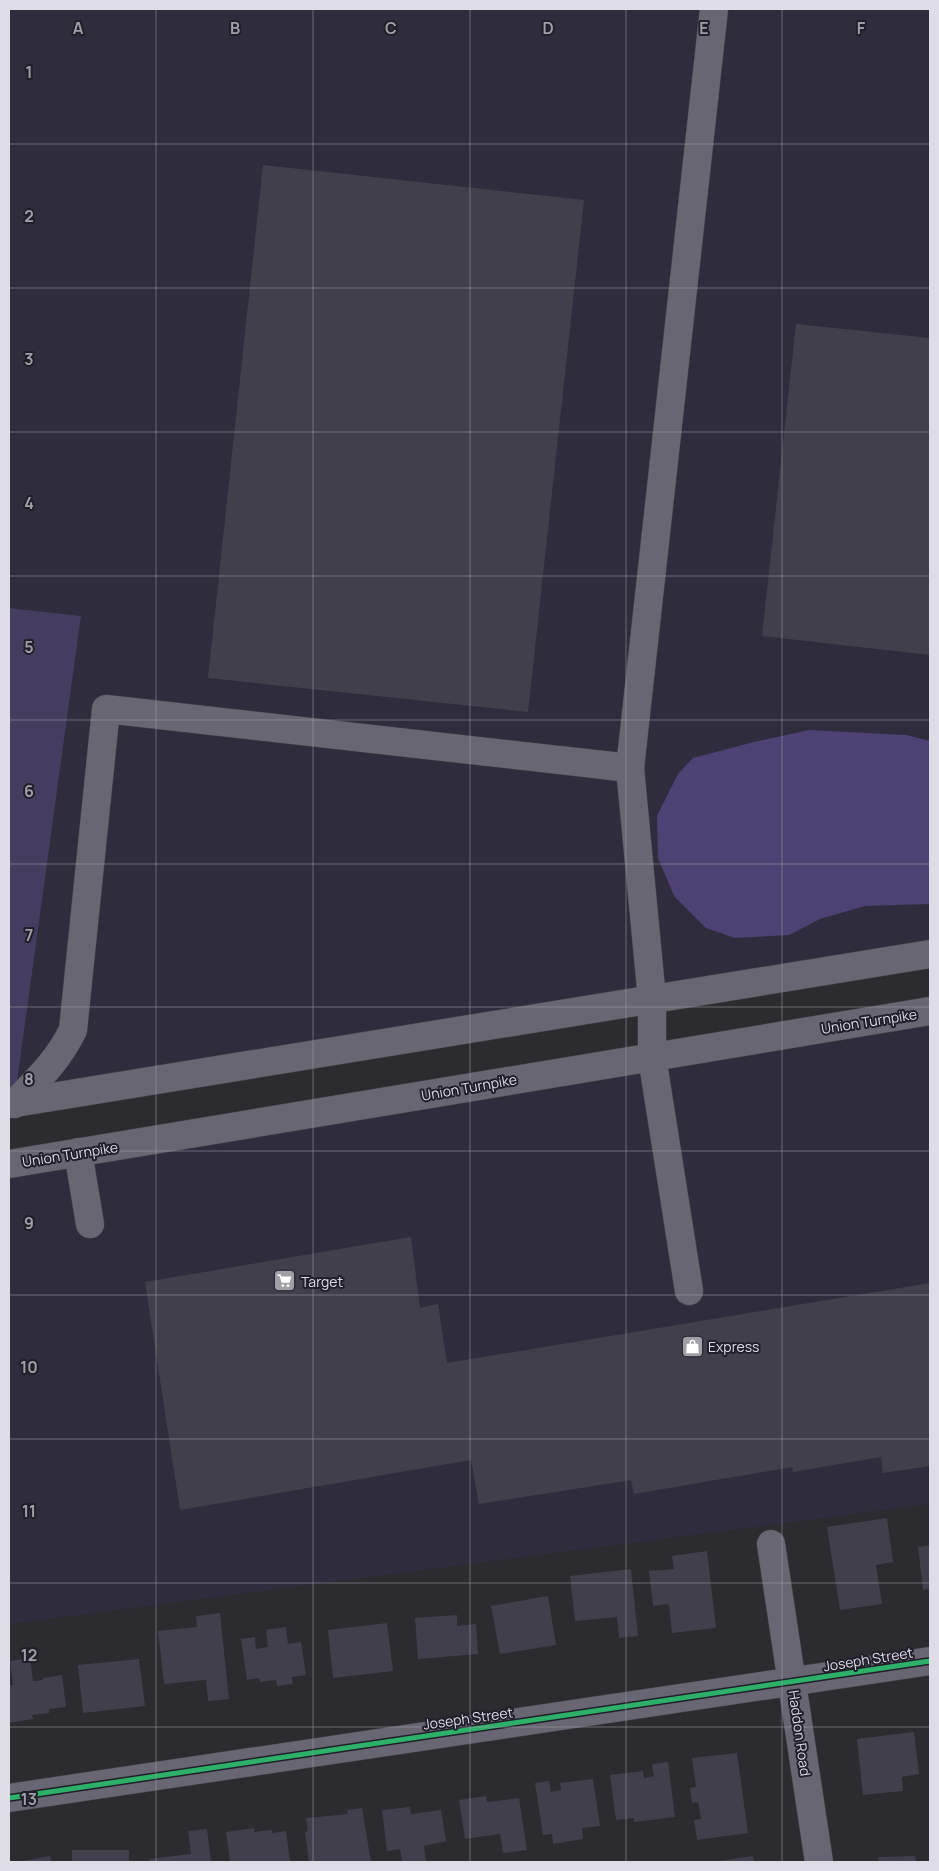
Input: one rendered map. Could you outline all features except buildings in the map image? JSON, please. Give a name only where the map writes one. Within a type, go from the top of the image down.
[{"type":"main road","points":[[11,1104],[930,954]]},
{"type":"main road","name":"Union Turnpike","points":[[9,1164],[930,1011]]},
{"type":"street","points":[[689,1291],[652,1057],[652,999],[630,768],[714,9]]},
{"type":"street","points":[[11,1104],[63,1051],[73,1030],[106,709],[630,768]]},
{"type":"street","points":[[78,1152],[90,1224]]},
{"type":"street","name":"Haddon Road","points":[[771,1544],[819,1862]]},
{"type":"street","name":"Joseph Street","points":[[9,1798],[930,1661]]},
{"type":"shaded area","points":[[9,9],[930,9],[930,954],[14,1104],[81,616],[9,608]]},
{"type":"shaded area","points":[[9,608],[81,616],[14,1104],[9,1104]]},
{"type":"shaded area","points":[[809,730],[906,735],[930,741],[930,904],[865,906],[820,919],[789,935],[735,938],[706,928],[674,896],[658,858],[657,816],[678,774],[693,758]]},
{"type":"shaded area","points":[[930,1011],[930,1504],[9,1624],[9,1164]]},
{"type":"cycle path","points":[[9,1798],[930,1661]]},
{"type":"place","name":"Target","points":[[285,1281]]},
{"type":"place","name":"Express","points":[[692,1346]]}]
